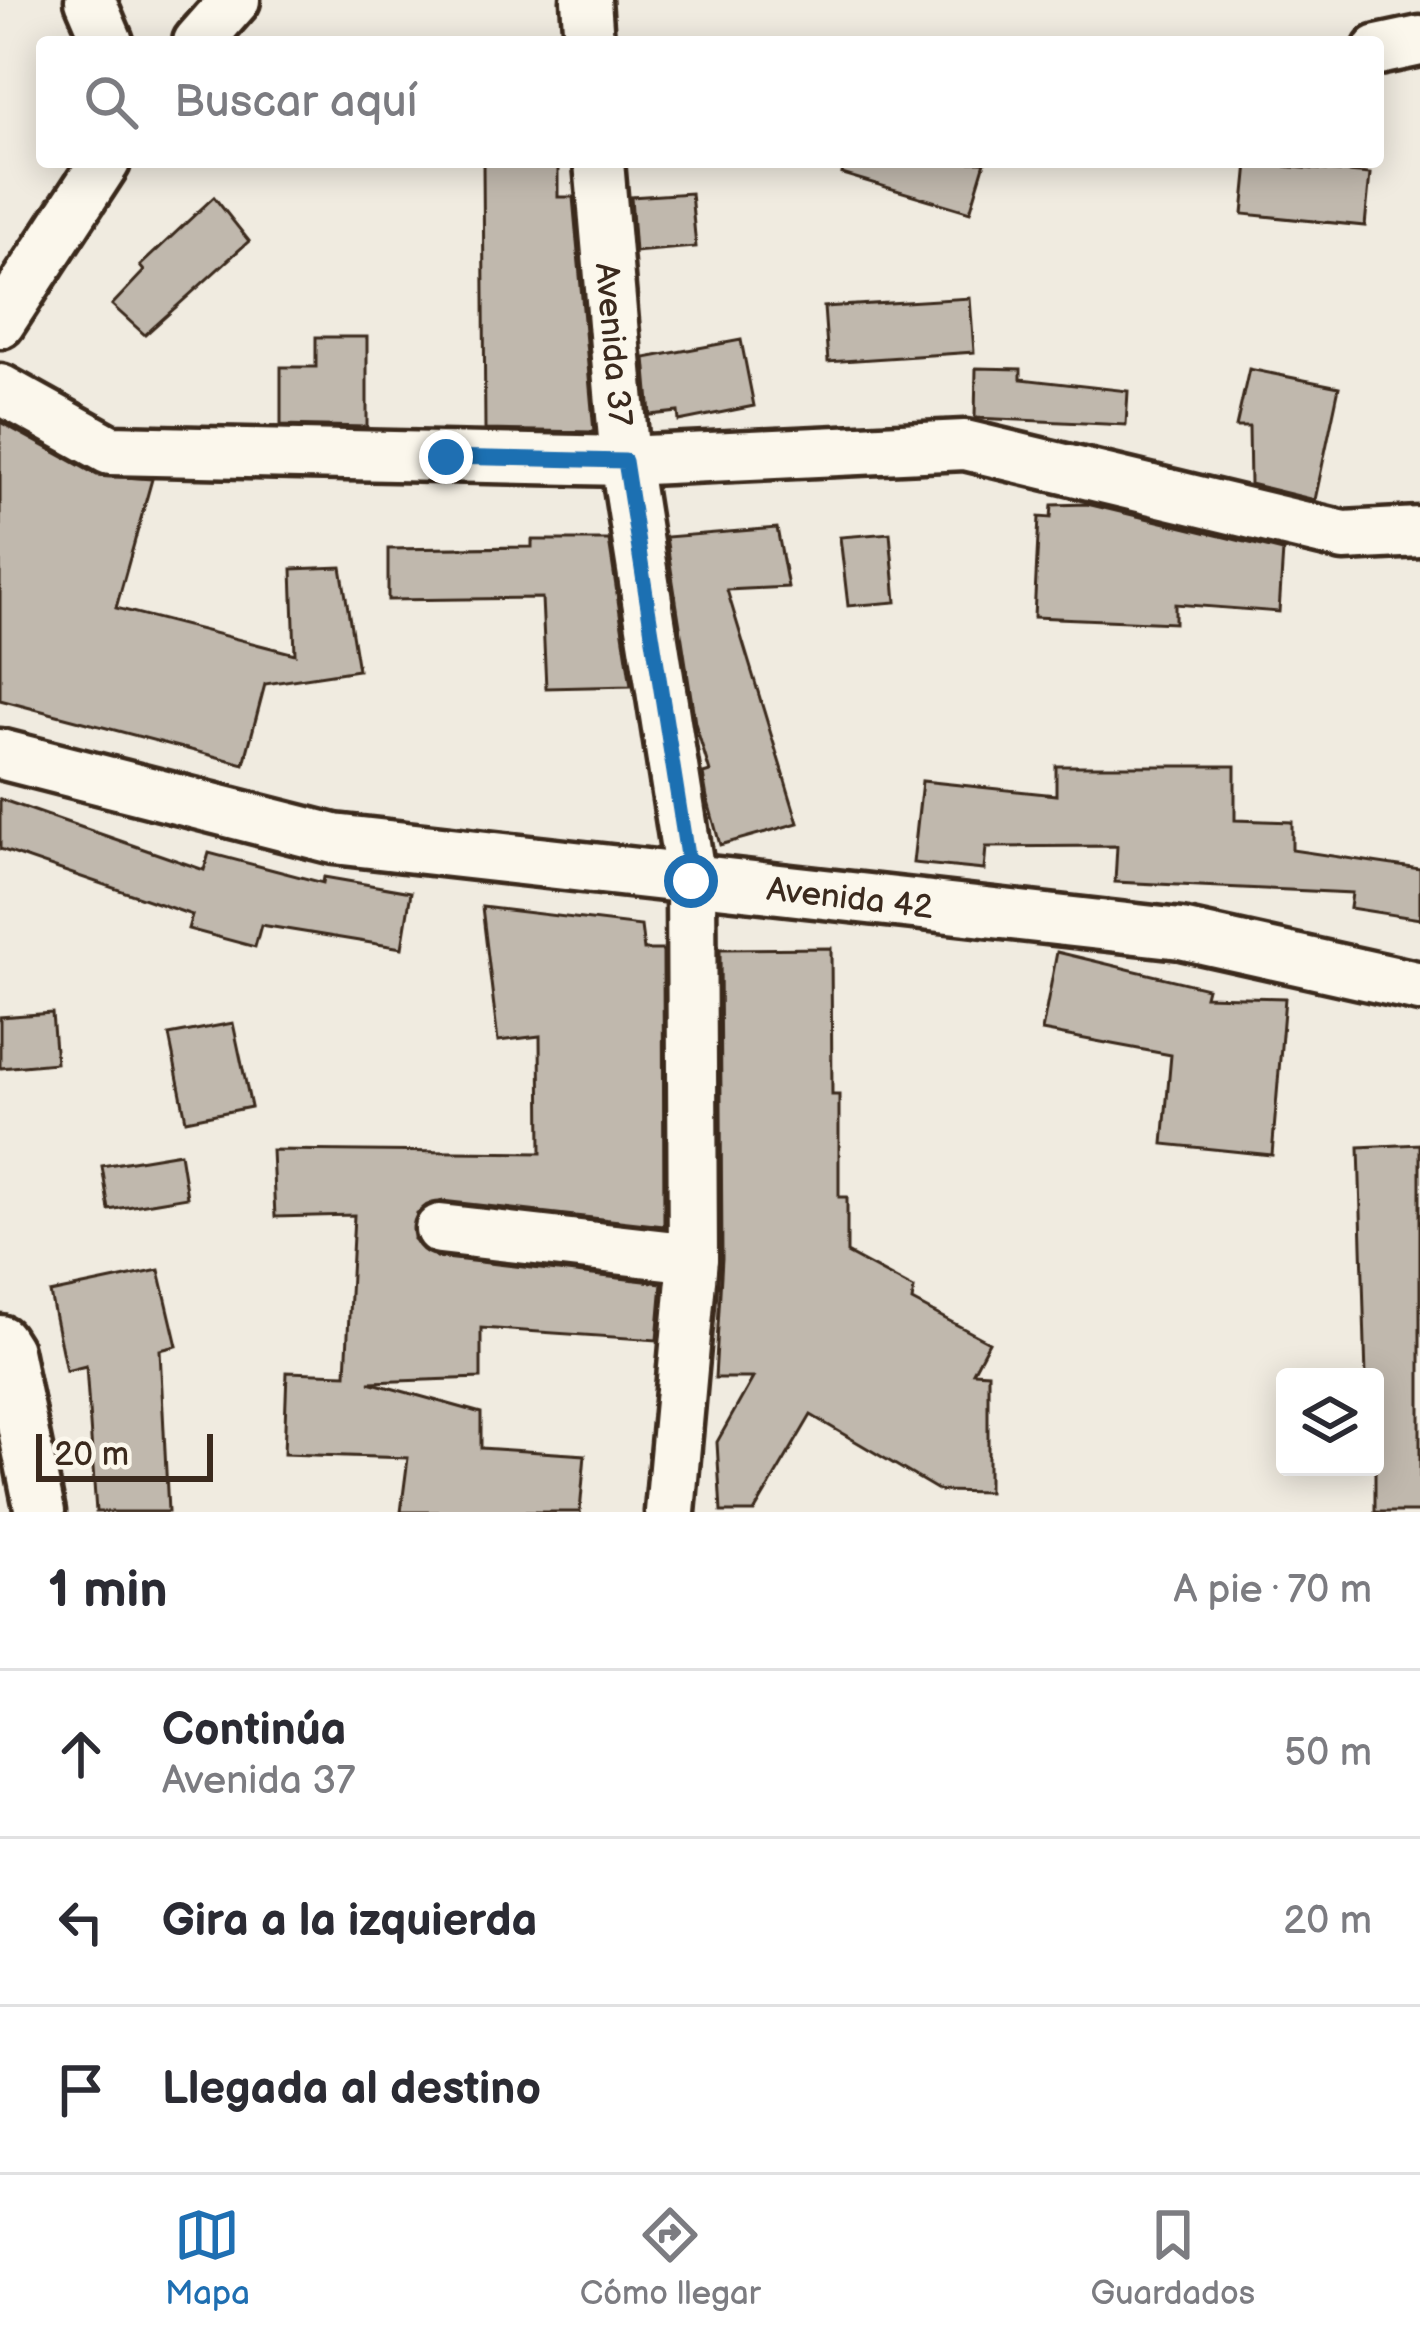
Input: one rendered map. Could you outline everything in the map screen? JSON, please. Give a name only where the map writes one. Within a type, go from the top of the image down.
[{"type":"street","points":[[90,0],[106,36]]},
{"type":"street","points":[[203,36],[235,0]]},
{"type":"street","points":[[586,0],[589,36]]},
{"type":"street","points":[[1384,49],[1420,40]]},
{"type":"street","points":[[0,323],[101,168]]},
{"type":"street","name":"Avenida 37","points":[[600,168],[625,461],[691,881],[693,1258],[670,1512]]},
{"type":"street","points":[[0,389],[110,450],[625,461],[965,445],[1344,536],[1420,532]]},
{"type":"street","name":"Avenida 42","points":[[0,754],[334,839],[1181,934],[1420,987]]},
{"type":"street","points":[[440,1229],[693,1258]]},
{"type":"street","points":[[0,1340],[40,1512]]},
{"type":"building","points":[[483,168],[558,168],[558,197],[573,197],[594,432],[485,430]]},
{"type":"building","points":[[843,168],[983,168],[970,212],[842,174]]},
{"type":"building","points":[[1248,168],[1370,174],[1365,226],[1243,214]]},
{"type":"building","points":[[691,193],[696,247],[635,252],[631,197]]},
{"type":"building","points":[[214,197],[249,241],[145,335],[112,305],[144,271],[140,266]]},
{"type":"building","points":[[970,298],[974,352],[828,362],[824,307]]},
{"type":"building","points":[[316,337],[367,337],[367,427],[281,425],[281,367],[316,367]]},
{"type":"building","points":[[741,340],[754,406],[679,421],[678,412],[650,415],[645,358]]},
{"type":"building","points":[[976,368],[1021,369],[1021,379],[1128,391],[1126,425],[975,418]]},
{"type":"building","points":[[1249,369],[1339,387],[1315,500],[1250,484],[1249,427],[1236,427]]},
{"type":"building","points":[[0,422],[97,475],[152,479],[116,608],[295,654],[292,569],[341,567],[358,670],[265,684],[244,764],[0,700]]},
{"type":"building","points":[[1087,504],[1283,551],[1279,612],[1175,604],[1175,623],[1034,617],[1039,517],[1051,518],[1052,505]]},
{"type":"building","points":[[777,528],[788,587],[727,590],[798,823],[720,845],[707,798],[703,774],[710,772],[695,723],[666,537]]},
{"type":"building","points":[[890,533],[896,602],[848,606],[840,537]]},
{"type":"building","points":[[532,540],[609,540],[631,686],[546,688],[542,598],[388,600],[388,549],[532,547]]},
{"type":"building","points":[[1056,766],[1235,766],[1235,820],[1292,822],[1292,850],[1420,869],[1420,919],[1350,908],[1352,893],[1115,882],[1117,846],[986,847],[984,870],[913,863],[922,781],[1056,795]]},
{"type":"building","points":[[0,799],[204,870],[209,853],[323,883],[324,877],[411,892],[402,948],[261,925],[255,947],[188,929],[192,915],[0,849]]},
{"type":"building","points":[[482,907],[641,926],[644,950],[663,950],[664,1226],[442,1201],[417,1213],[414,1239],[437,1257],[662,1283],[657,1340],[481,1328],[481,1378],[369,1382],[481,1413],[481,1448],[585,1455],[580,1512],[401,1512],[408,1458],[284,1454],[287,1372],[346,1374],[354,1215],[275,1217],[272,1150],[541,1153],[540,1036],[498,1041]]},
{"type":"building","points":[[831,948],[832,1095],[839,1095],[839,1197],[847,1197],[847,1253],[914,1289],[912,1301],[989,1342],[973,1372],[988,1373],[988,1492],[940,1491],[811,1415],[754,1512],[721,1512],[717,1442],[753,1378],[715,1378],[722,1258],[720,949]]},
{"type":"building","points":[[1057,952],[1207,988],[1205,996],[1285,998],[1272,1155],[1163,1144],[1171,1055],[1042,1031]]},
{"type":"building","points":[[52,1013],[56,1063],[0,1068],[0,1017]]},
{"type":"building","points":[[233,1023],[251,1107],[186,1120],[169,1035]]},
{"type":"building","points":[[1420,1144],[1420,1512],[1375,1512],[1375,1476],[1384,1476],[1384,1368],[1366,1368],[1359,1147]]},
{"type":"building","points":[[180,1153],[187,1197],[109,1210],[102,1166]]},
{"type":"building","points":[[159,1270],[177,1346],[160,1350],[168,1512],[96,1512],[86,1366],[66,1371],[50,1293]]},
{"type":"route","points":[[446,457],[625,461],[691,881]]}]
